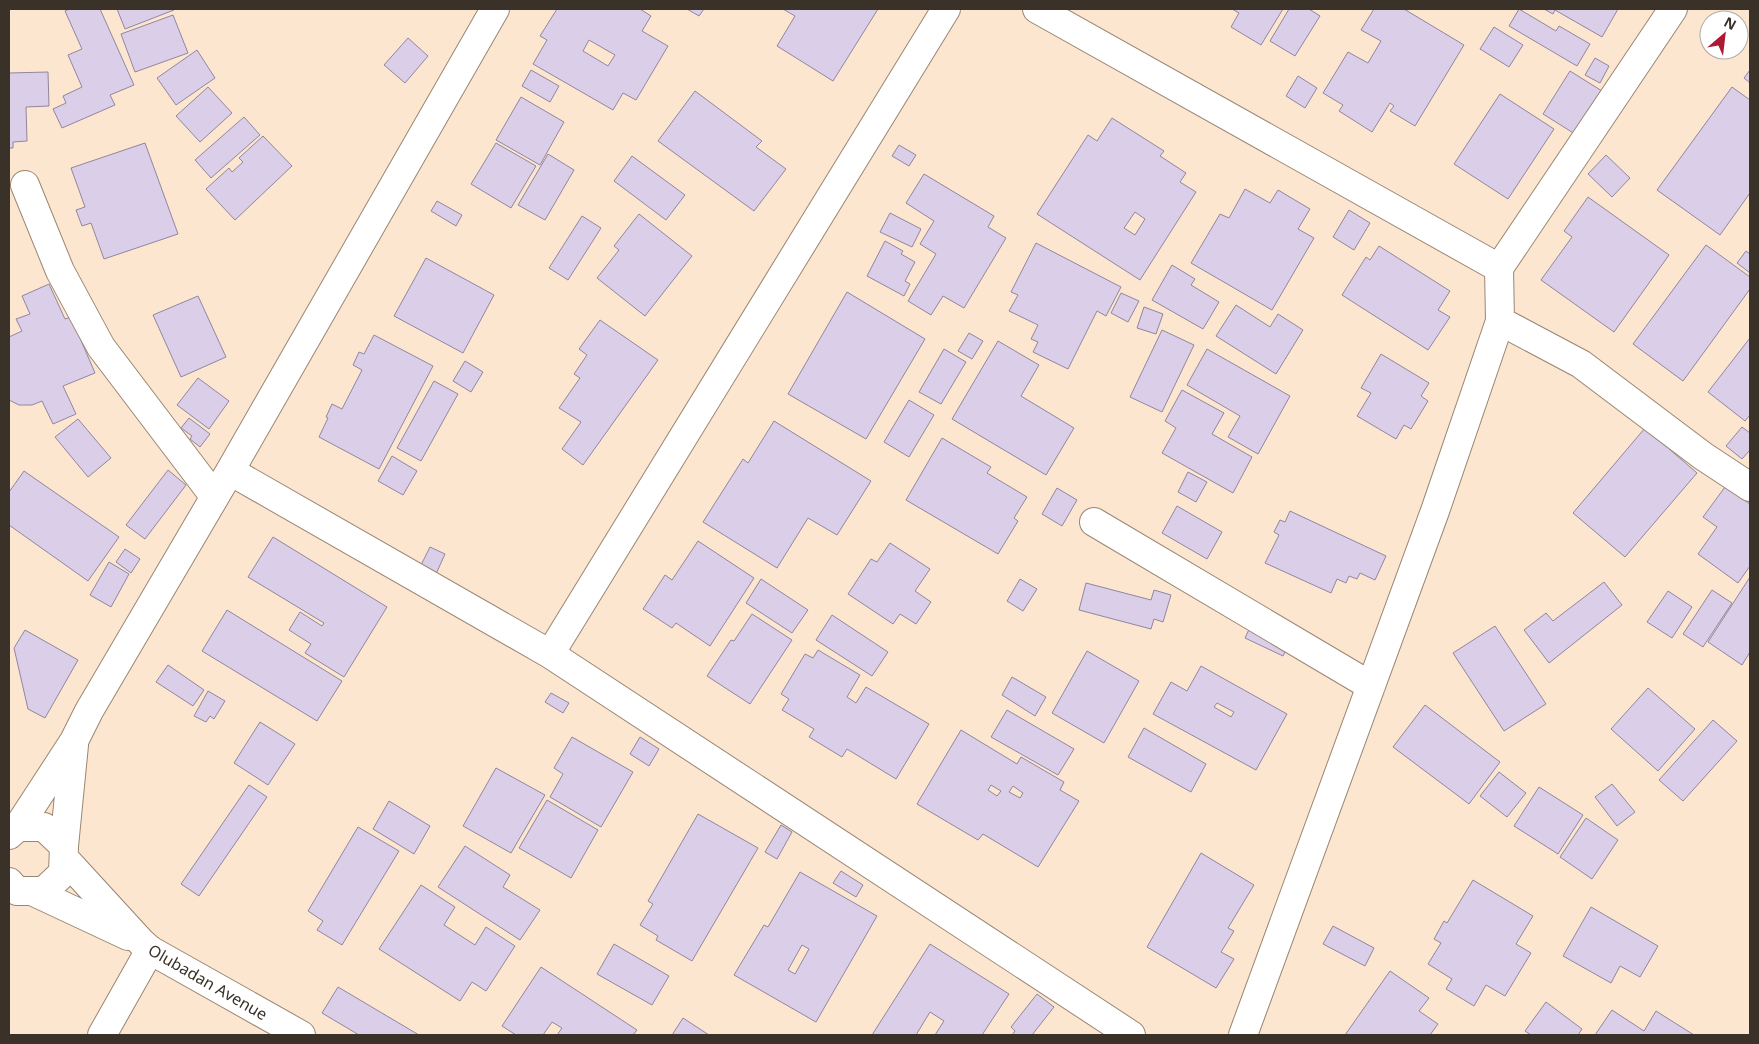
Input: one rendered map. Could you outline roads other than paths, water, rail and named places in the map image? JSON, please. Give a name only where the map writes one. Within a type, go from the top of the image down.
[{"type":"street","points":[[13,831],[74,741],[89,711],[230,471],[495,9]]},
{"type":"street","points":[[550,654],[946,9]]},
{"type":"street","points":[[1036,9],[1499,268]]},
{"type":"street","points":[[1243,1035],[1435,511],[1500,321],[1499,268],[1673,9]]},
{"type":"street","points":[[25,184],[60,271],[101,347],[214,496]]},
{"type":"street","points":[[1500,321],[1581,364],[1703,456],[1750,487]]},
{"type":"street","points":[[230,471],[550,654],[1131,1035]]},
{"type":"street","points":[[1094,522],[1371,686]]},
{"type":"street","points":[[34,892],[44,891],[63,872],[74,741]]},
{"type":"street","name":"Olubadan Avenue","points":[[13,831],[44,827],[145,946]]},
{"type":"street","name":"Olubadan Avenue","points":[[9,882],[17,891],[34,892],[145,946],[301,1035]]},
{"type":"street","points":[[102,1035],[145,946]]}]
